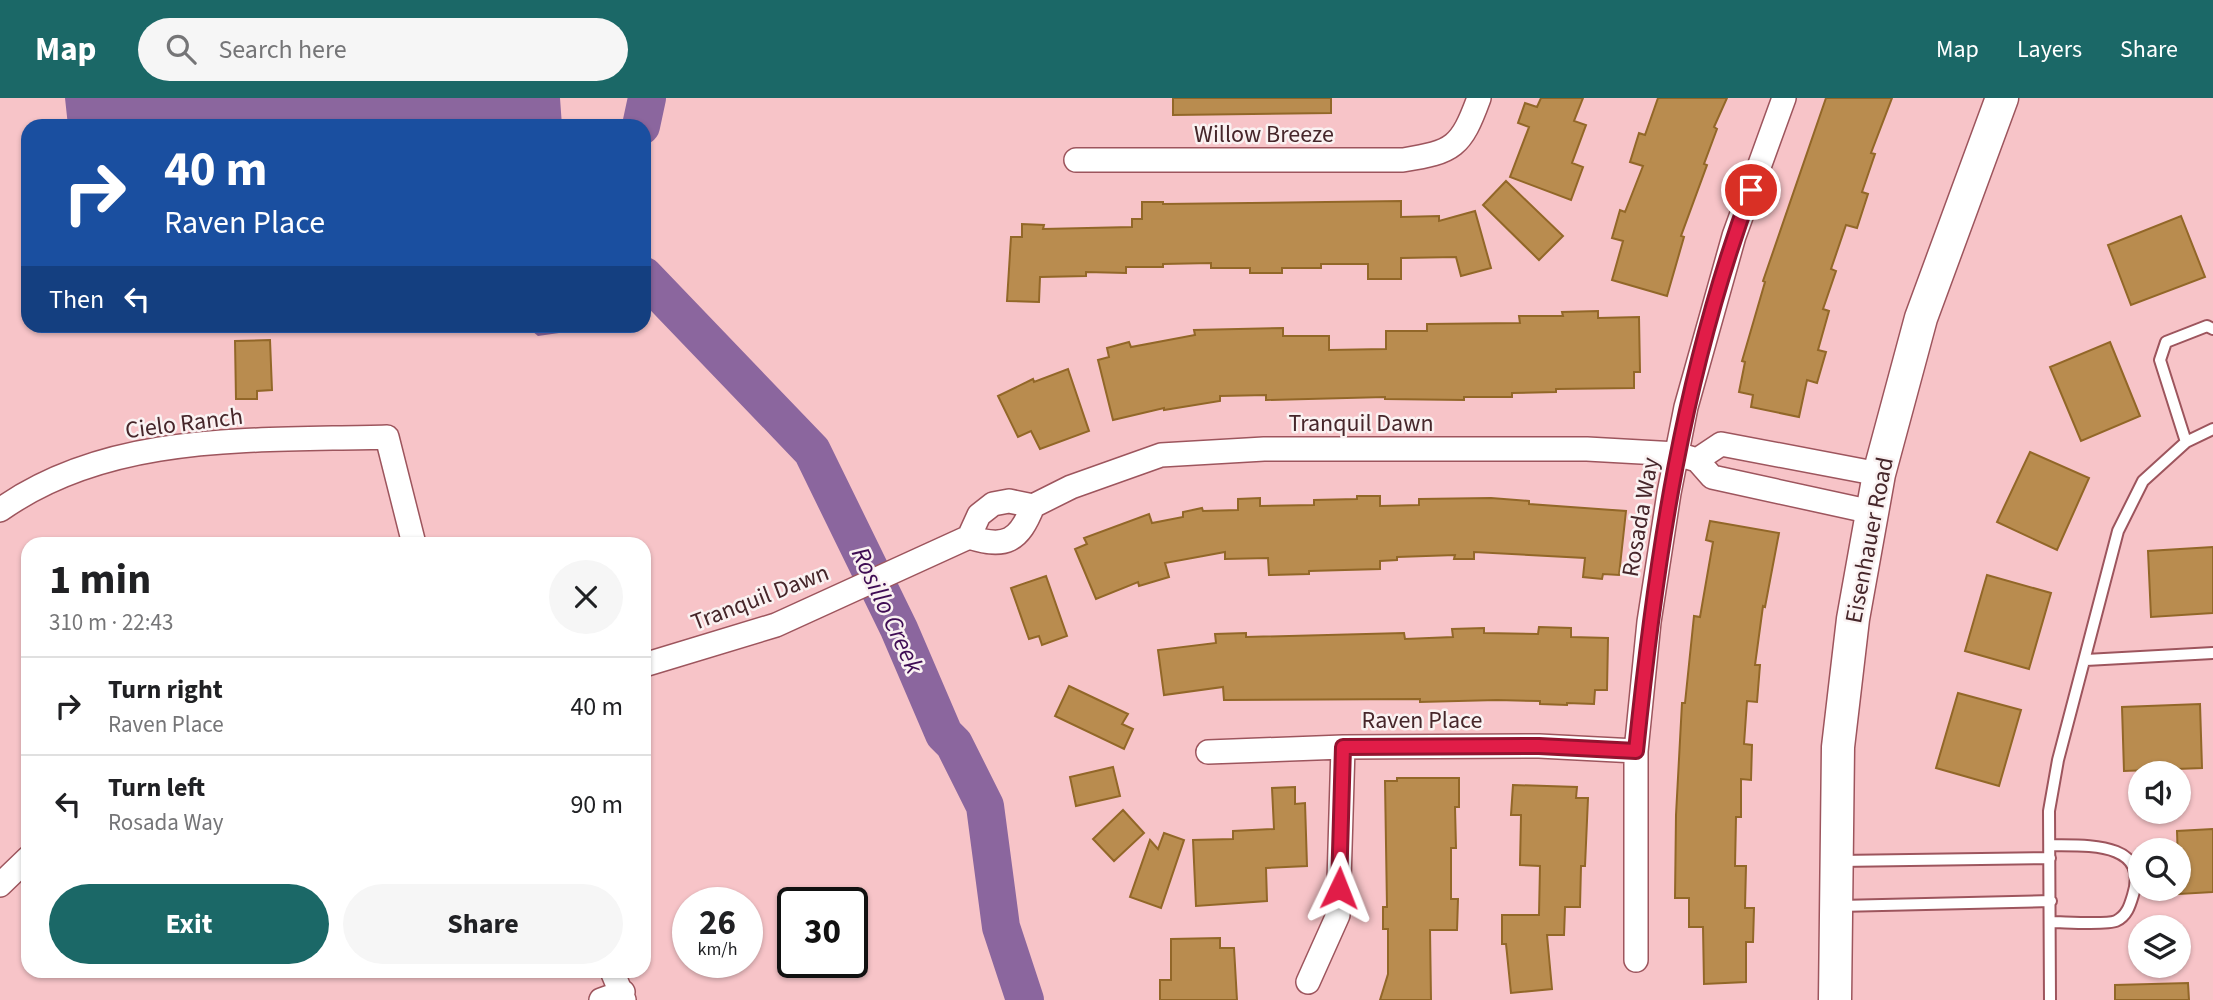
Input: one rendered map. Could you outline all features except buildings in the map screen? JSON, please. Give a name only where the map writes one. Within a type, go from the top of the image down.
[{"type":"main road","name":"Eisenhauer Road","points":[[1835,1000],[1838,747],[1853,619],[1879,474],[1921,318],[2002,98]]},
{"type":"street","name":"Willow Breeze","points":[[1076,160],[1403,160],[1436,155],[1451,148],[1468,129],[1479,98]]},
{"type":"street","name":"Rosada Way","points":[[1636,960],[1636,751],[1649,622],[1669,493],[1687,457],[1686,407],[1734,236],[1784,98]]},
{"type":"street","name":"Cielo Ranch","points":[[0,510],[26,491],[76,469],[141,451],[218,442],[387,437],[412,537]]},
{"type":"street","name":"Tranquil Dawn","points":[[1033,506],[1071,487],[1161,455],[1277,449],[1587,449],[1687,457],[1721,444],[1879,474]]},
{"type":"street","points":[[1687,457],[1712,477],[1872,512]]},
{"type":"street","points":[[1009,501],[1033,506],[1023,528],[1010,539],[993,543],[969,537],[979,515],[993,504],[1009,501]]},
{"type":"street","name":"Tranquil Dawn","points":[[651,664],[776,625],[969,537]]},
{"type":"street","name":"Raven Place","points":[[1208,752],[1343,747],[1539,746],[1636,751]]},
{"type":"street","points":[[1308,982],[1338,915],[1343,747]]},
{"type":"street","points":[[0,885],[21,865]]},
{"type":"street","points":[[601,1000],[624,996],[615,978]]},
{"type":"lane","points":[[2186,442],[2160,360],[2165,342],[2207,326],[2213,329]]},
{"type":"lane","points":[[2050,1000],[2049,811],[2058,760],[2118,531],[2143,481],[2186,442],[2213,429]]},
{"type":"lane","points":[[2086,660],[2213,653]]},
{"type":"lane","points":[[2050,845],[2105,847],[2120,853],[2133,864],[2136,887],[2129,910],[2116,921],[2051,922]]},
{"type":"lane","points":[[1837,861],[2050,858]]},
{"type":"lane","points":[[1836,906],[2050,901]]},
{"type":"shaded area","points":[[65,98],[560,98],[562,119],[67,119]]},
{"type":"shaded area","points":[[534,333],[559,333],[538,336]]},
{"type":"waterway","name":"Rosillo Creek","points":[[642,119],[647,98]]},
{"type":"waterway","name":"Rosillo Creek","points":[[651,283],[812,451],[899,629],[944,734],[954,744],[985,806],[1001,927],[1025,1000]]},
{"type":"route","points":[[1339,888],[1343,747],[1539,746],[1636,751],[1649,622],[1669,493],[1686,407],[1734,236],[1751,190]]}]
